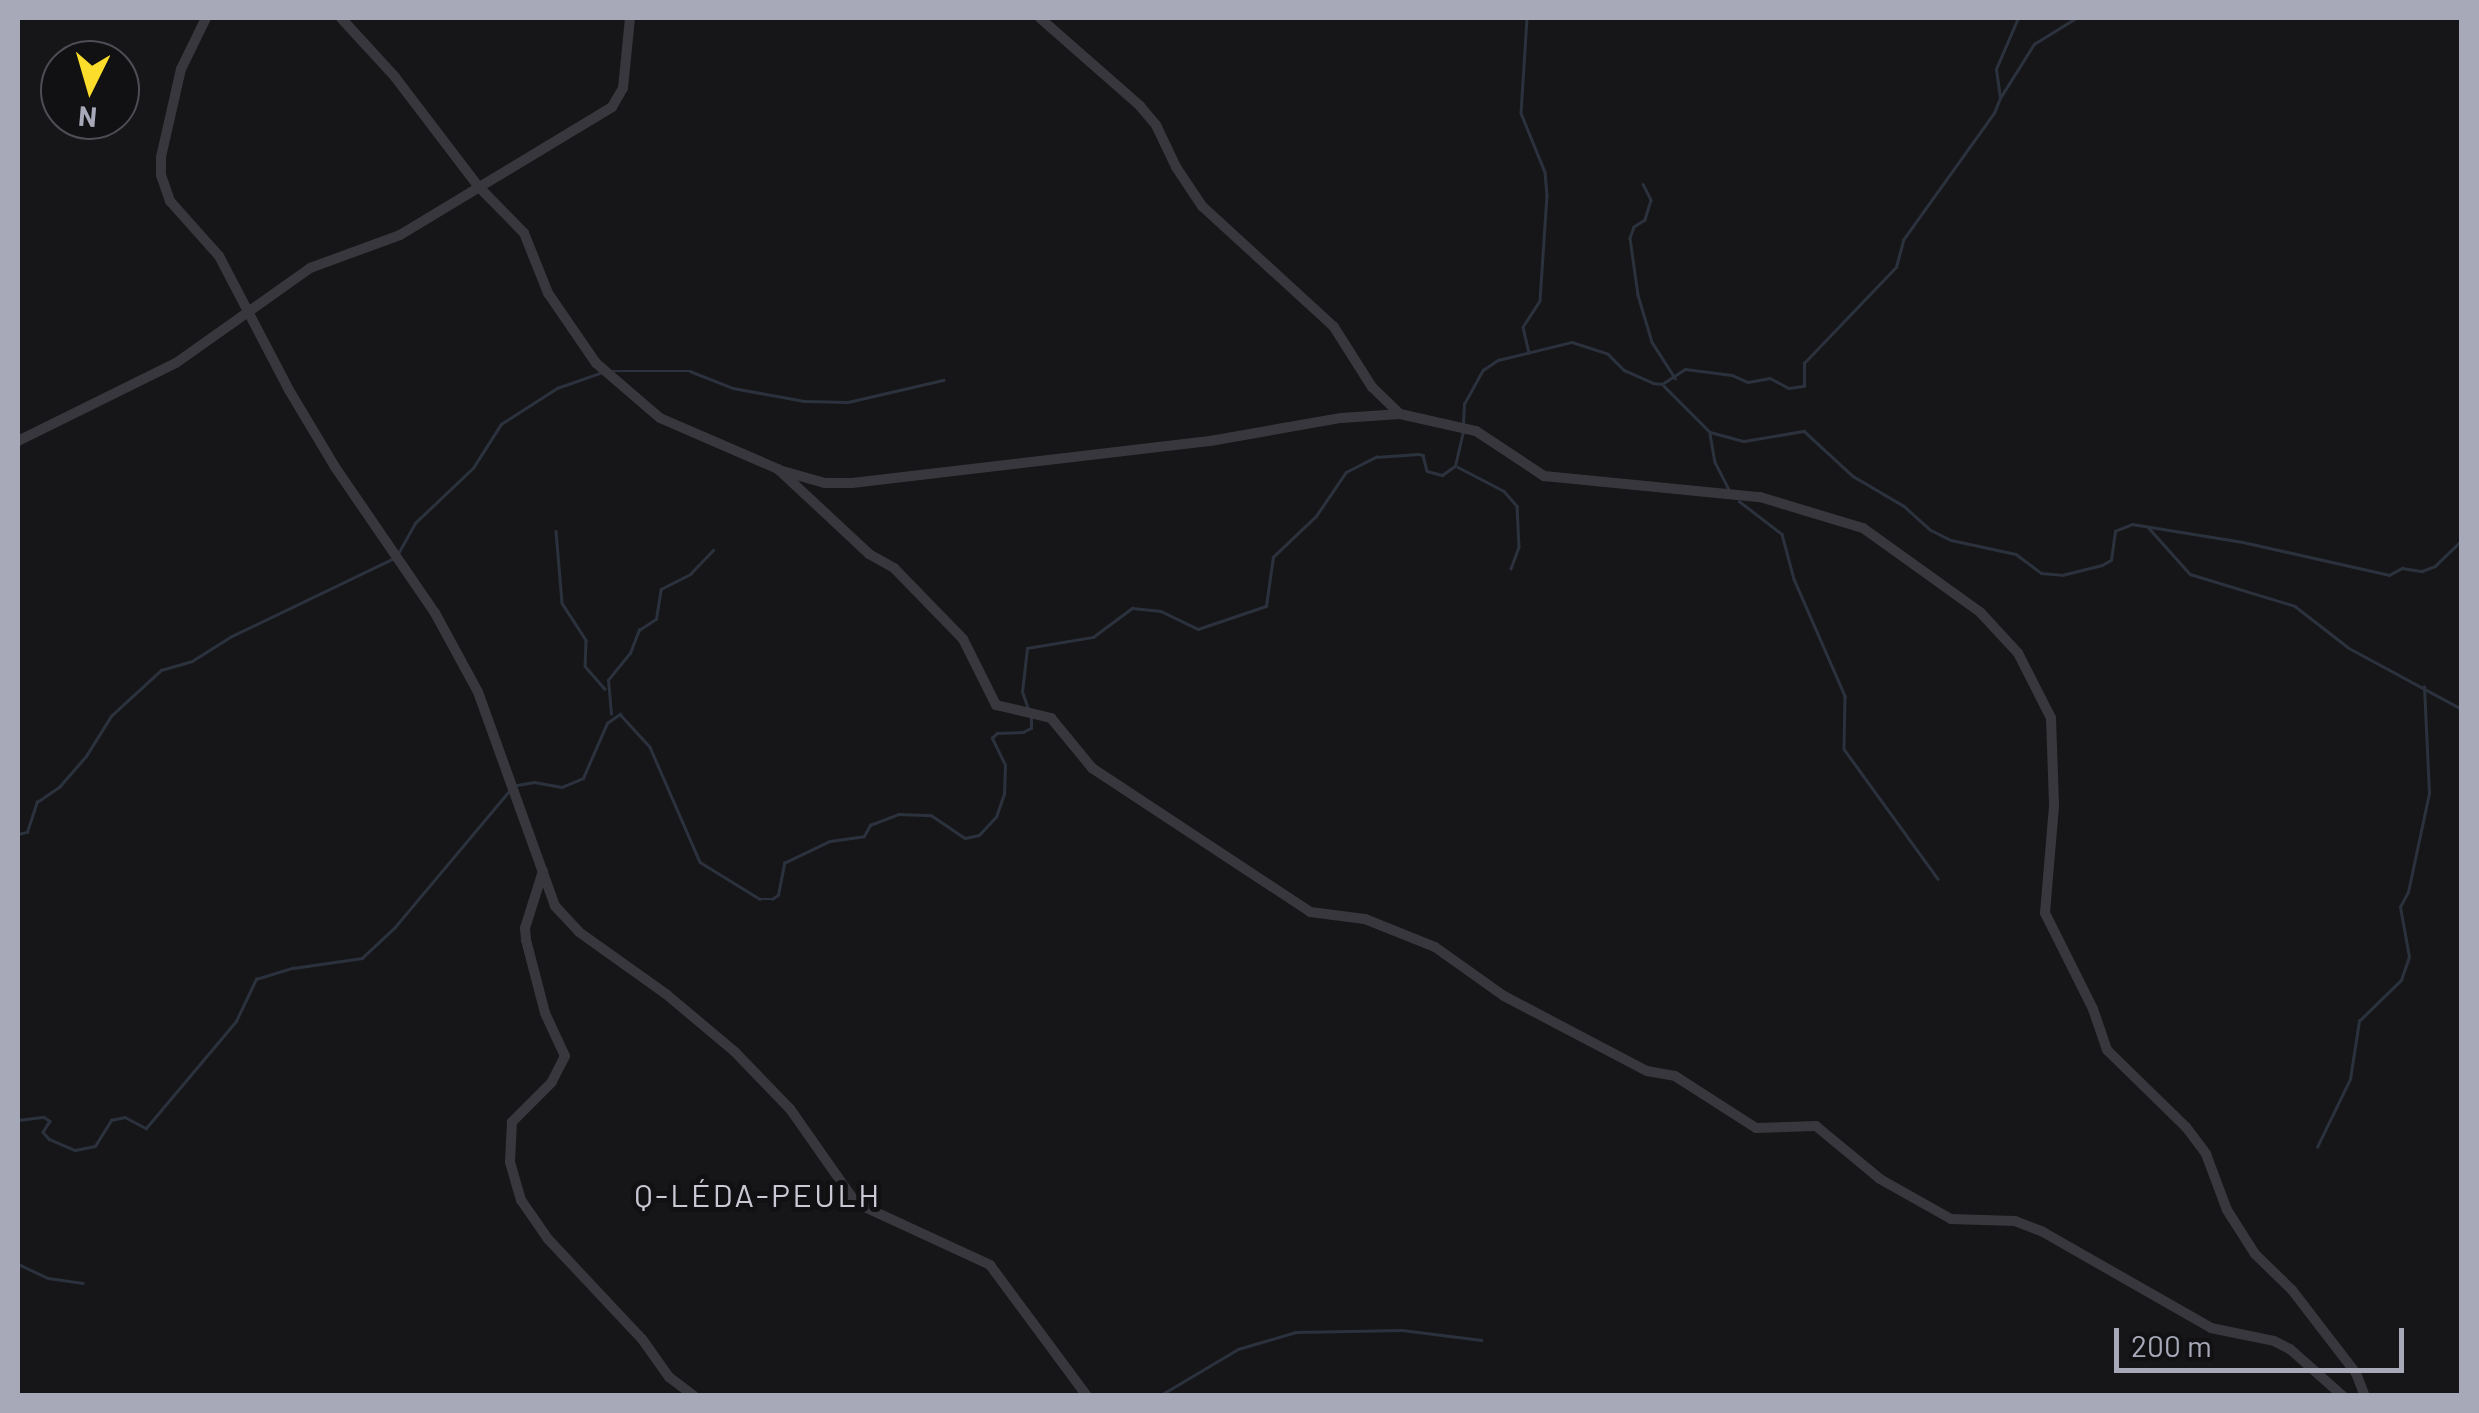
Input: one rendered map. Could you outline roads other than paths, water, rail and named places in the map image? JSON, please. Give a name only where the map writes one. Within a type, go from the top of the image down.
[{"type":"street","points":[[206,18],[180,69],[161,175],[170,201],[219,256],[335,467],[435,613],[478,692],[564,919],[734,1051],[790,1109],[856,1204],[990,1265],[1087,1396]]},
{"type":"street","points":[[341,18],[396,76],[478,186],[524,234],[548,293],[596,363],[660,418],[778,470],[825,482],[852,483],[1210,441],[1340,418],[1400,414],[1476,431],[1544,476],[1760,497],[1863,528],[1980,612],[2018,653],[2051,718],[2054,806],[2046,913],[2108,1050],[2186,1127],[2206,1154],[2227,1210],[2255,1254],[2292,1290],[2356,1373],[2365,1396]]},
{"type":"street","points":[[18,441],[176,363],[310,268],[400,235],[612,107],[623,88],[630,18]]},
{"type":"street","points":[[1040,18],[1140,106],[1156,125],[1176,167],[1202,206],[1334,328],[1372,387],[1400,414]]},
{"type":"street","points":[[778,470],[869,554],[894,568],[918,598],[946,617],[974,655],[987,695],[996,705],[1052,718],[1092,768],[1310,912],[1365,920],[1434,948],[1504,996],[1647,1070],[1675,1076],[1756,1128],[1816,1126],[1880,1180],[1951,1219],[2015,1221],[2043,1232],[2212,1328],[2274,1341],[2290,1349],[2343,1396]]},
{"type":"street","points":[[543,871],[525,928],[526,940],[545,1013],[565,1056],[552,1082],[512,1122],[510,1162],[521,1200],[548,1239],[642,1339],[669,1377],[694,1396]]},
{"type":"waterway","points":[[1527,18],[1521,113],[1545,172],[1547,195],[1540,301],[1523,327],[1529,352]]},
{"type":"waterway","points":[[1463,423],[1464,404],[1483,370],[1498,360],[1572,342],[1608,354],[1624,370],[1653,383],[1662,384],[1685,369],[1732,375],[1748,382],[1770,378],[1789,388],[1804,386],[1804,363],[1896,267],[1903,240],[1994,113],[2000,98],[1996,69],[2018,18]]},
{"type":"waterway","points":[[2000,98],[2034,44],[2076,18]]},
{"type":"waterway","points":[[1643,184],[1651,200],[1645,220],[1634,227],[1630,238],[1638,295],[1652,342],[1675,378]]},
{"type":"waterway","points":[[612,371],[690,371],[733,388],[804,401],[848,402],[943,380]]},
{"type":"waterway","points":[[399,552],[415,523],[473,468],[501,424],[557,388],[600,373]]},
{"type":"waterway","points":[[1664,386],[1710,432],[1744,441],[1804,431],[1853,476],[1904,506],[1931,530],[1951,540],[2016,554],[2041,573],[2062,575],[2102,565],[2111,560],[2115,531],[2132,524],[2243,542],[2389,575],[2402,568],[2422,571],[2435,566],[2462,540]]},
{"type":"waterway","points":[[1028,709],[1022,692],[1027,648],[1093,637],[1132,608],[1161,611],[1198,629],[1266,606],[1273,557],[1316,516],[1346,472],[1376,457],[1418,454],[1423,455],[1427,471],[1442,475],[1455,466],[1463,431]]},
{"type":"waterway","points":[[1710,434],[1715,462],[1730,492]]},
{"type":"waterway","points":[[1458,467],[1504,491],[1517,506],[1519,547],[1511,569]]},
{"type":"waterway","points":[[1739,501],[1782,534],[1794,579],[1845,696],[1844,749],[1938,879]]},
{"type":"waterway","points":[[2149,528],[2190,574],[2295,606],[2349,648],[2462,709]]},
{"type":"waterway","points":[[556,531],[562,603],[586,640],[585,666],[605,689]]},
{"type":"waterway","points":[[611,714],[608,680],[630,653],[639,630],[656,619],[661,589],[690,574],[713,550]]},
{"type":"waterway","points":[[18,834],[27,832],[37,802],[59,787],[86,756],[111,716],[161,670],[192,661],[230,637],[394,558]]},
{"type":"waterway","points":[[2317,1147],[2350,1079],[2359,1021],[2401,980],[2409,957],[2400,907],[2408,892],[2429,793],[2424,687]]},
{"type":"waterway","points":[[517,785],[534,782],[562,787],[583,778],[607,723],[620,714],[650,747],[700,862],[760,899],[772,899],[778,895],[784,863],[830,841],[864,836],[870,825],[898,814],[931,815],[965,838],[979,835],[996,817],[1004,794],[1005,765],[992,738],[997,733],[1031,728],[1031,716]]},
{"type":"waterway","points":[[18,1120],[44,1117],[50,1121],[43,1132],[49,1139],[75,1150],[95,1146],[111,1120],[125,1117],[146,1128],[236,1021],[256,979],[293,968],[362,958],[395,927],[511,789]]},
{"type":"waterway","points":[[18,1264],[48,1278],[83,1283]]},
{"type":"waterway","points":[[1159,1396],[1238,1349],[1296,1332],[1402,1330],[1481,1340]]},
{"type":"district","name":"Q-LÉDA-PEULH","points":[[758,1194]]}]
